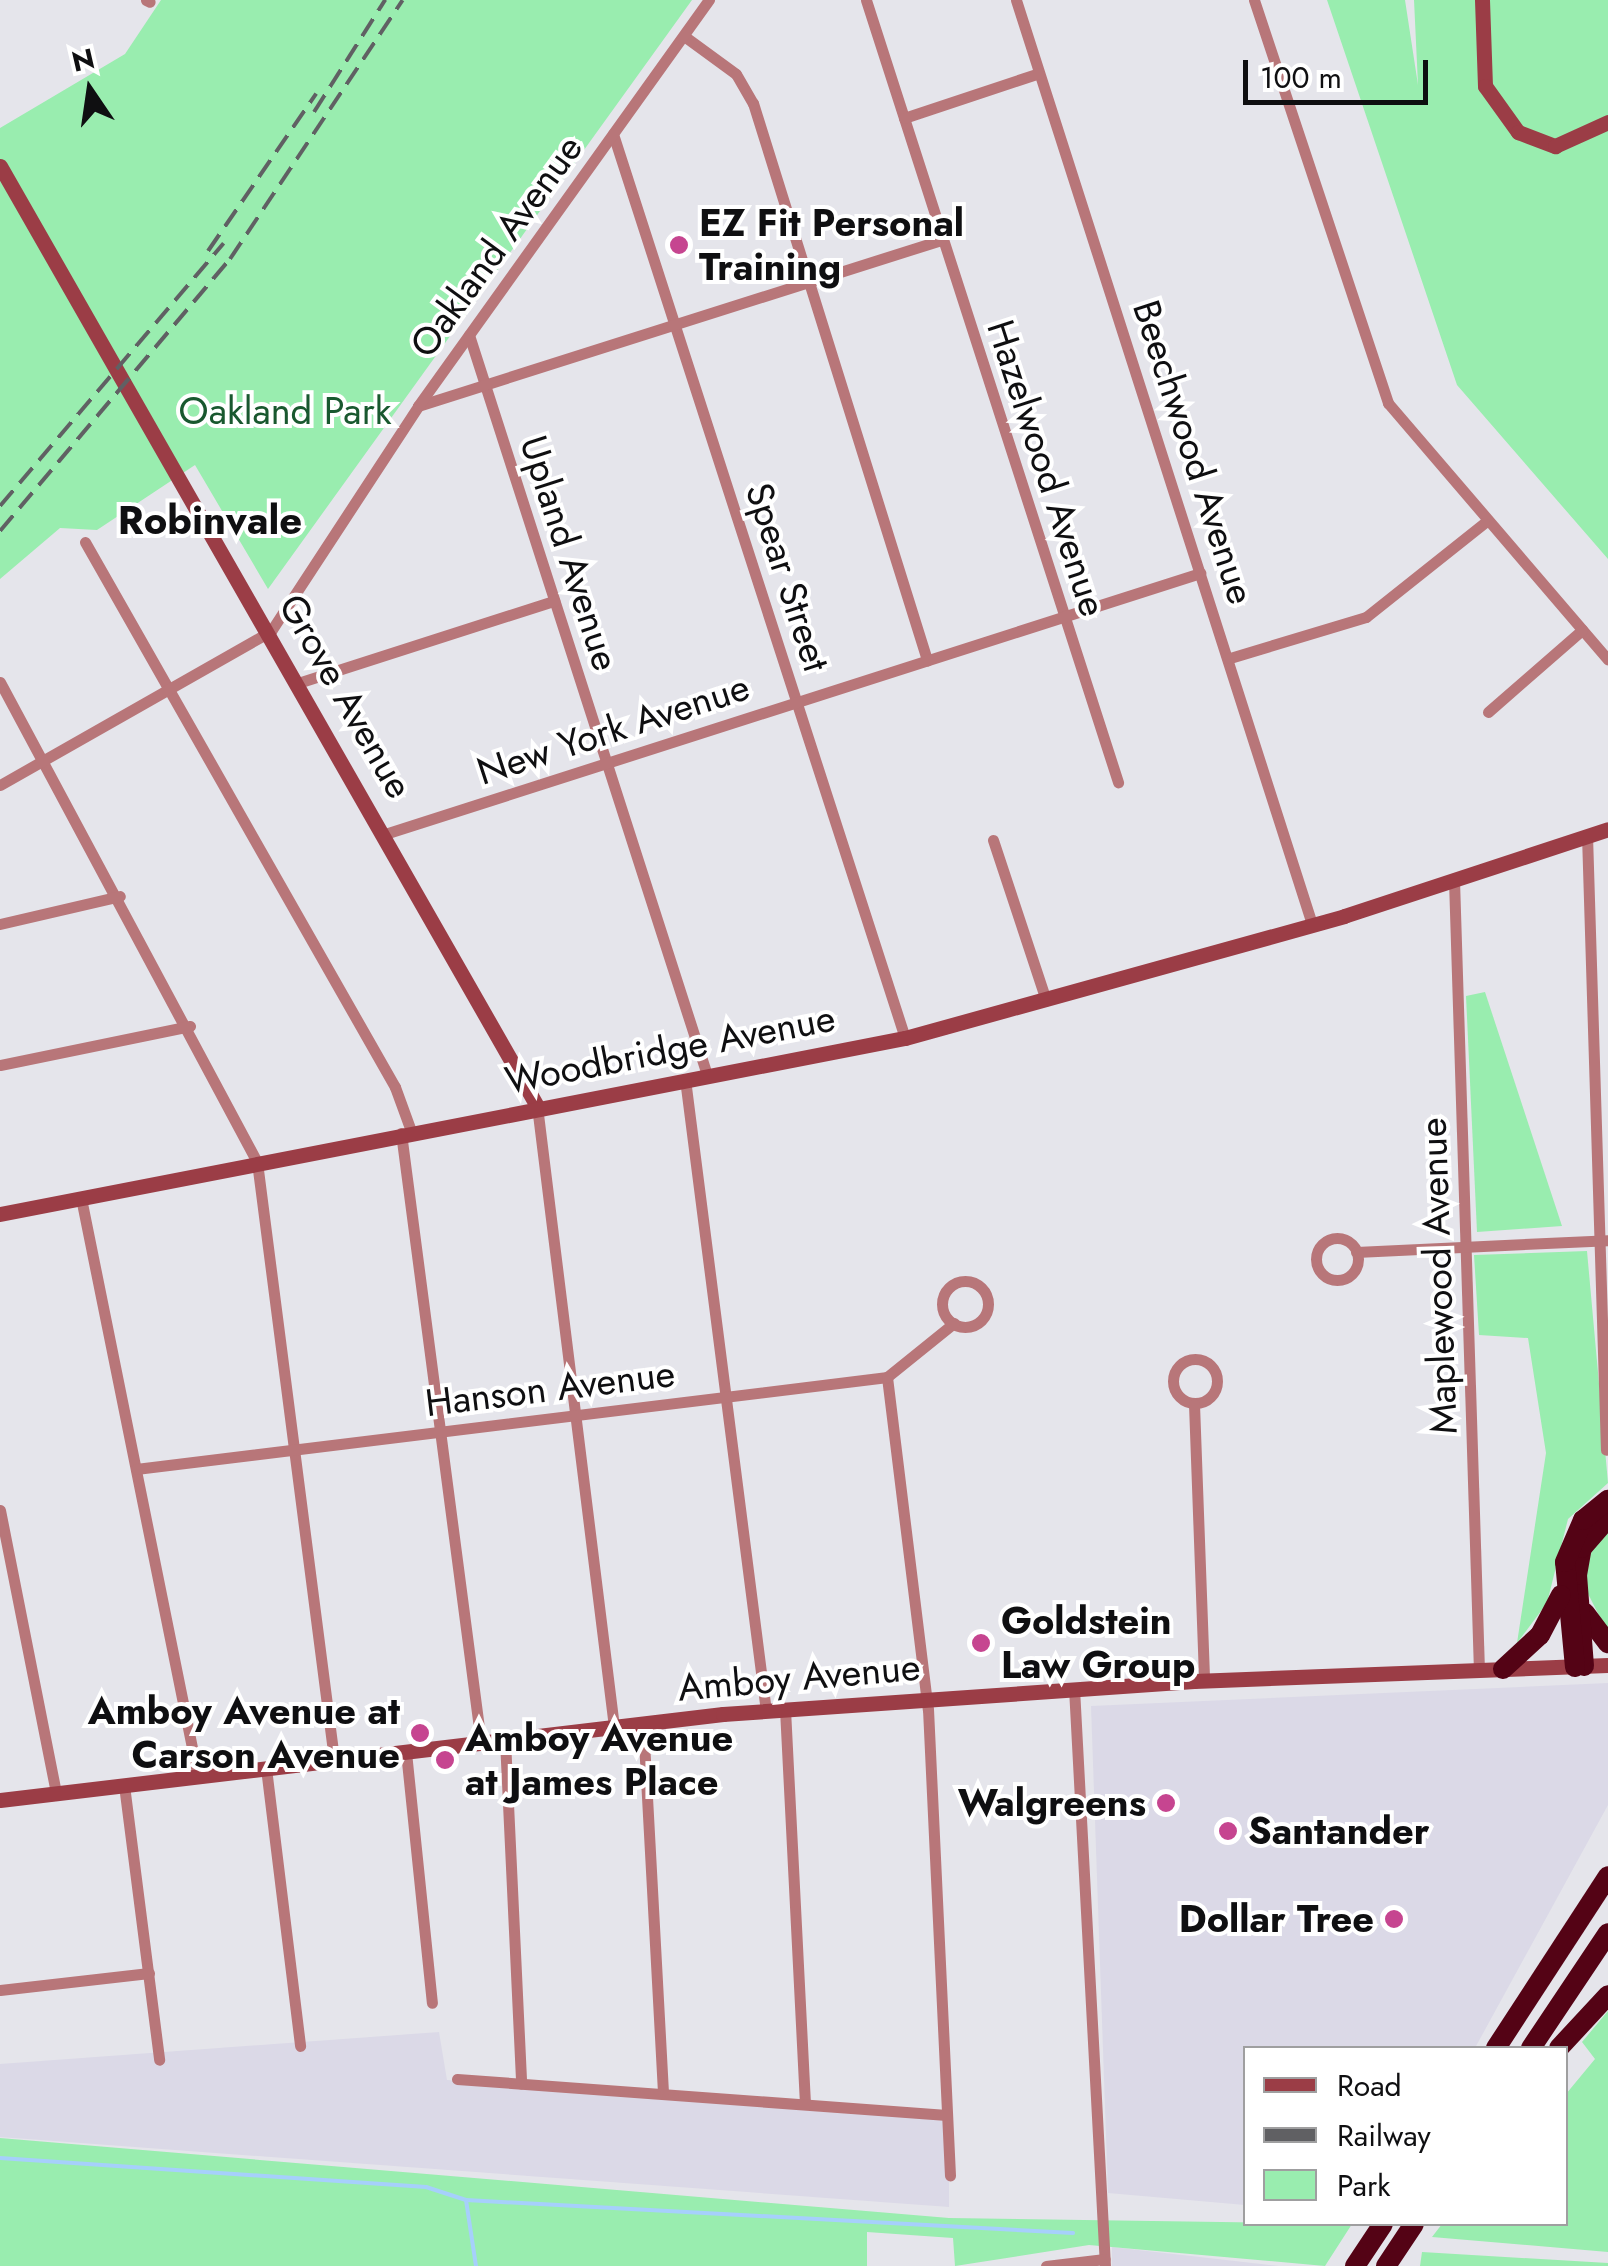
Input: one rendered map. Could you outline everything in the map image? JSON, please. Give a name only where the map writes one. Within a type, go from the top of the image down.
[{"type":"highway","points":[[1503,1669],[1556,1613],[1569,1544],[1608,1500]]},
{"type":"highway","points":[[1580,1666],[1582,1548],[1608,1518]]},
{"type":"highway","points":[[1564,1583],[1580,1666]]},
{"type":"highway","points":[[1580,1605],[1608,1643]]},
{"type":"highway","points":[[1497,2046],[1608,1876]]},
{"type":"highway","points":[[1532,2046],[1608,1933]]},
{"type":"highway","points":[[1561,2046],[1608,1995]]},
{"type":"highway","points":[[1355,2266],[1381,2226]]},
{"type":"highway","points":[[1386,2266],[1413,2226]]},
{"type":"street","name":"Oakland Avenue","points":[[270,631],[418,406],[709,0]]},
{"type":"street","name":"Hazelwood Avenue","points":[[866,0],[1118,782]]},
{"type":"street","name":"Beechwood Avenue","points":[[1016,0],[1230,658],[1312,924]]},
{"type":"street","points":[[1254,0],[1370,364],[1388,404],[1484,523],[1608,660]]},
{"type":"street","points":[[1482,0],[1484,86],[1518,132],[1556,146],[1608,122]]},
{"type":"street","points":[[684,36],[746,88],[928,660]]},
{"type":"street","points":[[904,118],[1040,73]]},
{"type":"street","name":"Spear Street","points":[[613,134],[906,1038]]},
{"type":"street","name":"Grove Avenue","points":[[0,166],[302,682],[536,1106]]},
{"type":"street","points":[[418,406],[941,240]]},
{"type":"street","name":"Upland Avenue","points":[[469,335],[706,1074]]},
{"type":"street","points":[[1230,658],[1366,617],[1484,523]]},
{"type":"street","points":[[85,542],[395,1087],[406,1132],[481,1742]]},
{"type":"street","name":"New York Avenue","points":[[388,833],[1200,573]]},
{"type":"street","points":[[302,682],[554,601]]},
{"type":"street","points":[[1488,712],[1582,630]]},
{"type":"street","points":[[0,786],[270,631]]},
{"type":"street","points":[[0,682],[190,1026],[257,1162],[334,1760]]},
{"type":"street","name":"Woodbridge Avenue","points":[[0,1214],[536,1106],[906,1038],[1344,916],[1608,828]]},
{"type":"street","points":[[1587,835],[1604,1240],[1606,1450]]},
{"type":"street","points":[[993,840],[1046,1000]]},
{"type":"street","name":"Maplewood Avenue","points":[[1454,880],[1479,1670]]},
{"type":"street","points":[[0,924],[120,896]]},
{"type":"street","points":[[0,1065],[190,1026]]},
{"type":"street","points":[[685,1079],[766,1711]]},
{"type":"street","points":[[536,1106],[578,1415],[614,1727]]},
{"type":"street","points":[[81,1198],[198,1777]]},
{"type":"street","points":[[1356,1252],[1604,1240]]},
{"type":"street","points":[[950,2176],[927,1699],[888,1377],[954,1324],[982,1320],[980,1286],[966,1280],[946,1290],[942,1305],[954,1324]]},
{"type":"street","name":"Hanson Avenue","points":[[136,1469],[888,1377]]},
{"type":"street","points":[[1194,1404],[1204,1680]]},
{"type":"street","points":[[0,1510],[56,1794]]},
{"type":"street","name":"Amboy Avenue","points":[[0,1800],[785,1709],[1204,1680],[1608,1665]]},
{"type":"street","points":[[1046,2266],[1105,2263],[1074,1688]]},
{"type":"street","points":[[785,1709],[805,2101]]},
{"type":"street","points":[[642,1723],[664,2093]]},
{"type":"street","points":[[505,1740],[521,2084]]},
{"type":"street","points":[[406,1752],[432,2003]]},
{"type":"street","points":[[266,1768],[300,2046]]},
{"type":"street","points":[[124,1785],[159,2060]]},
{"type":"street","points":[[0,1990],[149,1972]]},
{"type":"street","points":[[458,2079],[947,2114]]},
{"type":"shaded area","points":[[1608,1683],[1608,1805],[1476,2046],[1243,2046],[1243,2205],[1108,2193],[1091,1706]]},
{"type":"shaded area","points":[[439,2032],[447,2080],[949,2117],[949,2207],[0,2137],[0,2064]]},
{"type":"shaded area","points":[[1112,2247],[1279,2266],[1112,2266]]},
{"type":"green space","name":"Oakland Park","points":[[161,0],[692,0],[268,589],[195,465],[97,530],[60,528],[0,579],[0,128],[125,54]]},
{"type":"green space","points":[[1327,0],[1405,0],[1418,85],[1414,0],[1608,0],[1608,559],[1457,385]]},
{"type":"green space","points":[[1485,992],[1562,1226],[1477,1232],[1466,996]]},
{"type":"green space","points":[[1587,1251],[1608,1483],[1568,1519],[1547,1603],[1517,1643],[1546,1453],[1528,1338],[1479,1335],[1474,1255]]},
{"type":"green space","points":[[1608,1527],[1608,1633],[1582,1582],[1591,1544]]},
{"type":"green space","points":[[1608,2011],[1608,2252],[1432,2237],[1440,2226],[1568,2226],[1568,2092],[1595,2059],[1582,2042]]},
{"type":"green space","points":[[0,2138],[949,2218],[1351,2226],[1325,2266],[1089,2245],[955,2266],[953,2238],[867,2232],[867,2266],[0,2266]]},
{"type":"green space","points":[[1422,2252],[1608,2263],[1608,2266],[1420,2266]]},
{"type":"waterway","points":[[0,2158],[426,2187],[466,2200],[1073,2233]]},
{"type":"waterway","points":[[466,2200],[476,2266]]},
{"type":"railway","points":[[314,112],[385,0]]},
{"type":"railway","points":[[0,531],[230,259],[403,0]]},
{"type":"railway","points":[[208,251],[316,94]]},
{"type":"railway","points":[[0,506],[224,243]]},
{"type":"place","name":"EZ Fit Personal Training","points":[[679,245]]},
{"type":"place","name":"Goldstein Law Group","points":[[981,1643]]},
{"type":"place","name":"Amboy Avenue at Carson Avenue","points":[[420,1733]]},
{"type":"place","name":"Amboy Avenue at James Place","points":[[445,1760]]},
{"type":"place","name":"Walgreens","points":[[1166,1803]]},
{"type":"place","name":"Santander","points":[[1228,1831]]},
{"type":"place","name":"Dollar Tree","points":[[1394,1919]]},
{"type":"district","name":"Robinvale","points":[[210,520]]}]
